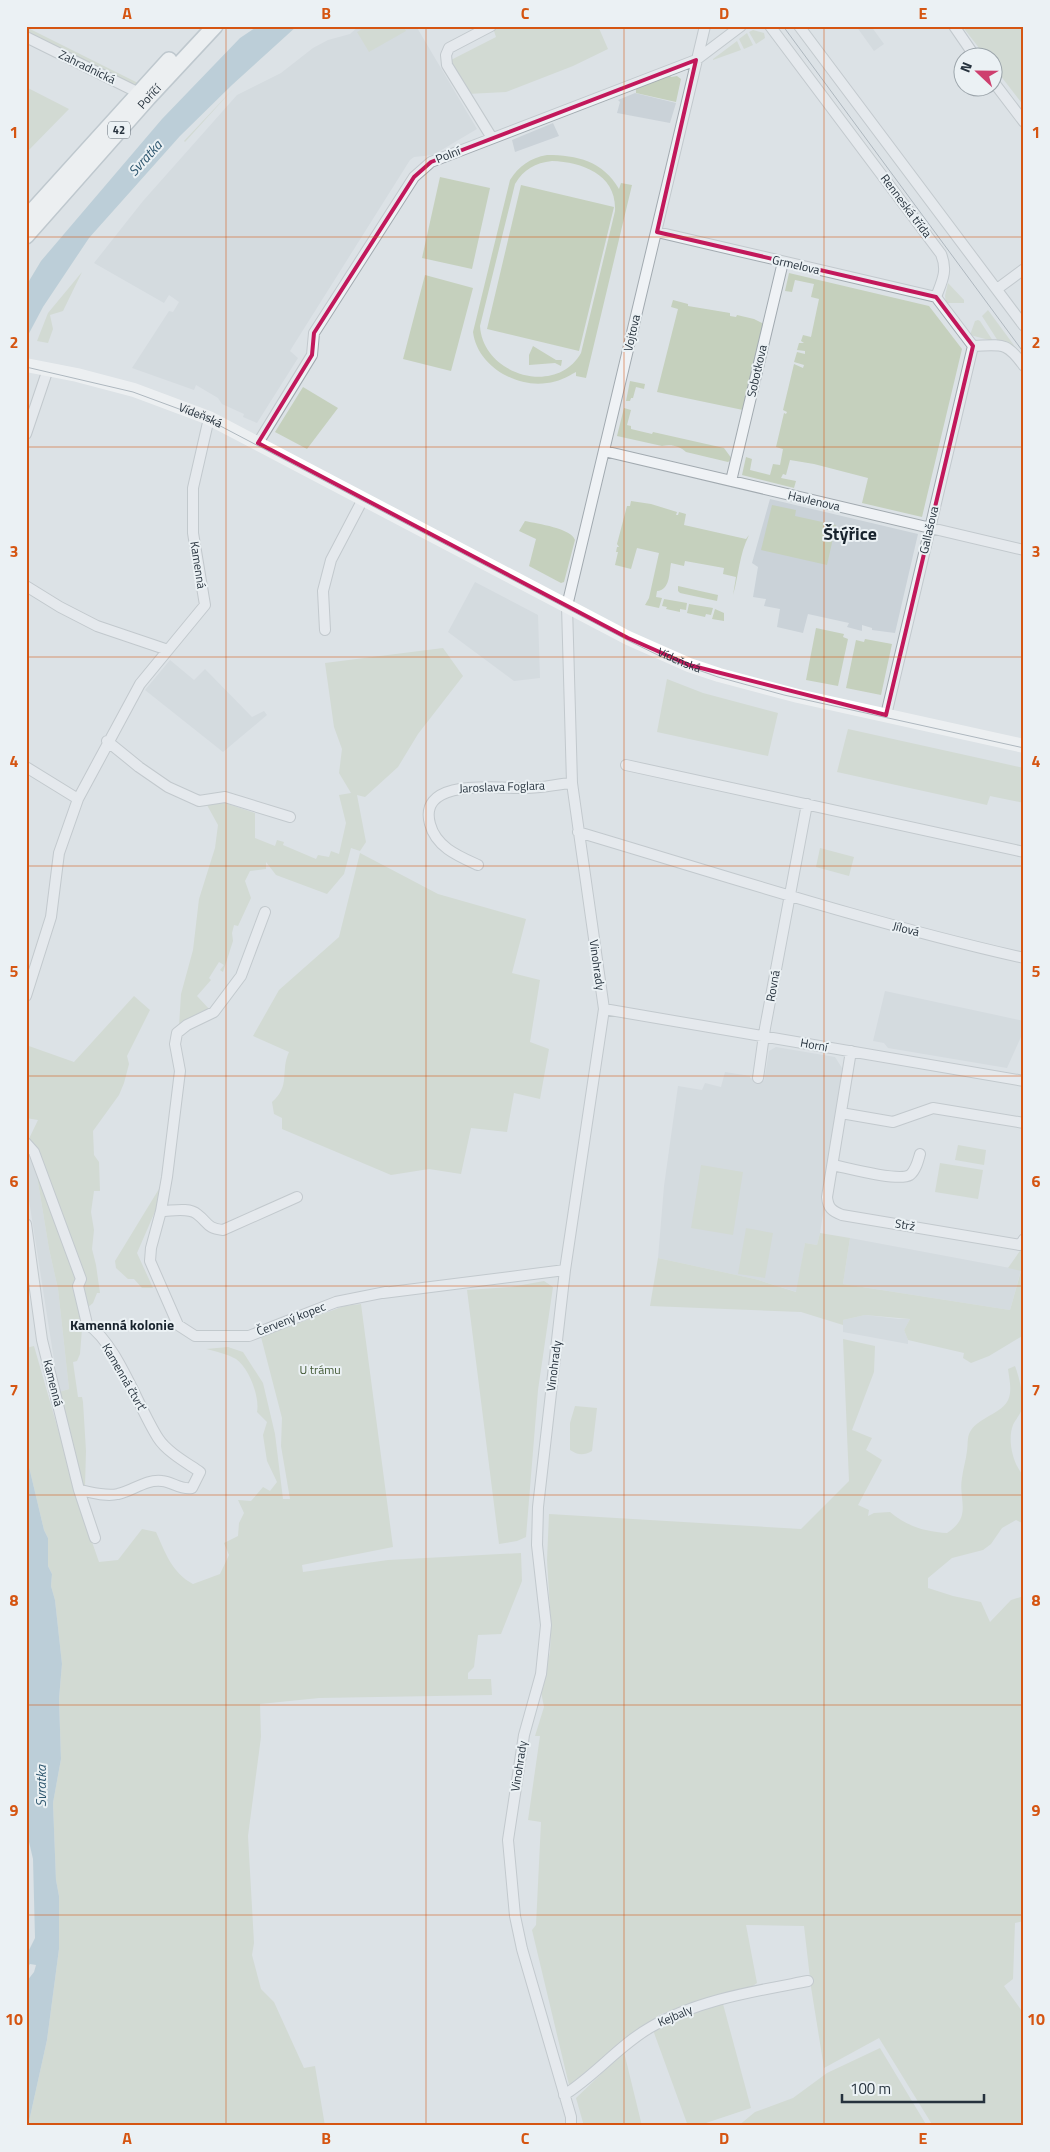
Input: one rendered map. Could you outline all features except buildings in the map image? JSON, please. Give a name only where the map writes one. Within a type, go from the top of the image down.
[{"type":"main road","name":"Poříčí","points":[[26,236],[201,26]]},
{"type":"main road","name":"Poříčí","points":[[26,218],[143,95],[215,26]]},
{"type":"main road","name":"Vídeňská","points":[[28,366],[134,390],[209,418],[628,638],[689,666],[785,693],[1024,746]]},
{"type":"street","points":[[491,26],[449,48],[446,55],[447,65],[492,138]]},
{"type":"street","points":[[696,60],[704,26]]},
{"type":"street","name":"Polní","points":[[258,443],[312,355],[314,333],[414,177],[431,162],[696,60],[741,26]]},
{"type":"street","name":"Renneská třída","points":[[770,26],[942,254],[945,264],[945,275],[936,297]]},
{"type":"street","name":"Renneská třída","points":[[799,26],[1024,326]]},
{"type":"street","points":[[954,26],[969,48]]},
{"type":"street","name":"Zahradnická","points":[[26,37],[143,95]]},
{"type":"street","name":"Vojtova","points":[[567,606],[657,232],[696,60]]},
{"type":"street","points":[[1002,93],[1024,122]]},
{"type":"street","name":"Grmelova","points":[[657,232],[936,297]]},
{"type":"street","name":"Sobotkova","points":[[731,481],[783,262]]},
{"type":"street","points":[[997,289],[1024,269]]},
{"type":"street","points":[[936,297],[973,346],[1006,347],[1015,353],[1024,366]]},
{"type":"street","name":"Gallašova","points":[[886,715],[973,346]]},
{"type":"street","points":[[26,434],[48,369]]},
{"type":"street","name":"Kamenná","points":[[26,996],[51,917],[59,853],[78,799],[107,742],[140,684],[205,605],[193,533],[193,488],[209,418]]},
{"type":"street","name":"Havlenova","points":[[604,451],[1024,550]]},
{"type":"street","points":[[325,630],[323,590],[331,560],[363,499]]},
{"type":"street","points":[[26,586],[60,607],[98,626],[168,650]]},
{"type":"street","name":"Vinohrady","points":[[567,606],[572,783],[604,1009],[565,1270],[538,1507],[537,1545],[546,1625],[541,1674],[524,1735],[508,1840],[515,1916],[522,1949],[564,2095],[570,2123]]},
{"type":"street","points":[[107,742],[168,787],[199,800],[225,797],[290,817]]},
{"type":"street","points":[[626,765],[1024,852]]},
{"type":"street","points":[[26,767],[78,799]]},
{"type":"street","name":"Jaroslava Foglara","points":[[478,865],[450,851],[438,840],[432,829],[429,821],[431,806],[442,794],[450,790],[462,788],[528,788],[572,783]]},
{"type":"street","points":[[789,895],[807,804]]},
{"type":"street","name":"Jílová","points":[[578,832],[898,927],[1024,958]]},
{"type":"street","name":"Rovná","points":[[758,1078],[789,895]]},
{"type":"street","name":"Červený kopec","points":[[265,912],[241,976],[214,1012],[187,1025],[177,1033],[175,1044],[180,1071],[162,1211],[151,1248],[150,1260],[178,1325],[195,1336],[249,1336],[336,1302],[384,1292],[565,1270]]},
{"type":"street","name":"Horní","points":[[604,1009],[1024,1081]]},
{"type":"street","name":"Strž","points":[[851,1051],[827,1197],[827,1203],[832,1211],[1020,1245],[1024,1239]]},
{"type":"street","points":[[841,1113],[893,1122],[933,1108],[1024,1124]]},
{"type":"street","name":"Kamenná čtvrť","points":[[26,1143],[34,1152],[81,1279],[78,1286],[87,1324],[97,1330],[121,1368],[159,1440],[200,1472],[192,1488],[184,1489],[163,1481],[148,1482],[118,1494],[108,1495],[79,1490]]},
{"type":"street","points":[[833,1165],[898,1177],[909,1176],[914,1170],[920,1154]]},
{"type":"street","points":[[162,1211],[190,1211],[197,1214],[212,1229],[223,1230],[297,1197]]},
{"type":"street","name":"Kamenná","points":[[26,1224],[42,1340],[79,1490],[95,1538]]},
{"type":"street","name":"Kejbaly","points":[[564,2095],[578,2087],[650,2027],[698,2007],[758,1990],[808,1982]]},
{"type":"highlighted area","points":[[696,60],[657,232],[936,297],[973,346],[886,715],[689,665],[628,638],[258,443],[312,355],[314,333],[414,177],[431,162]]},
{"type":"shaded area","points":[[359,26],[416,26],[477,129],[433,155],[414,157],[410,160],[290,351],[298,358],[257,423],[243,417],[244,414],[222,404],[218,398],[196,385],[194,390],[132,368],[169,311],[173,312],[179,302],[169,295],[164,303],[94,263],[143,201],[237,95],[281,73],[313,48],[328,40],[350,34]]},
{"type":"shaded area","points":[[856,26],[871,26],[884,44],[874,51]]},
{"type":"shaded area","points":[[635,93],[676,103],[670,123],[617,113],[620,102],[618,100]]},
{"type":"shaded area","points":[[553,123],[559,136],[515,152],[512,140]]},
{"type":"shaded area","points":[[770,499],[918,534],[895,633],[872,630],[872,628],[862,625],[862,631],[847,627],[849,623],[808,614],[803,633],[777,627],[780,609],[764,606],[766,599],[753,597],[758,567],[752,563]]},
{"type":"shaded area","points":[[475,582],[538,615],[540,678],[514,681],[448,632]]},
{"type":"shaded area","points":[[170,660],[194,680],[205,669],[252,717],[264,711],[267,715],[223,752],[145,690]]},
{"type":"shaded area","points":[[885,991],[1024,1021],[1024,1030],[1007,1068],[888,1048],[884,1043],[873,1041]]},
{"type":"shaded area","points":[[776,1047],[835,1057],[842,1068],[822,1197],[824,1208],[820,1233],[817,1245],[805,1243],[797,1292],[755,1279],[658,1258],[664,1186],[678,1086],[702,1090],[705,1083],[721,1087],[725,1072],[750,1076],[750,1078],[764,1081],[769,1051]]},
{"type":"shaded area","points":[[26,1146],[36,1170],[49,1249],[58,1289],[69,1389],[59,1392],[26,1181]]},
{"type":"shaded area","points":[[850,1238],[1021,1270],[1010,1310],[843,1284]]},
{"type":"shaded area","points":[[865,1315],[910,1319],[904,1330],[908,1344],[843,1332],[843,1320]]},
{"type":"green space","points":[[367,26],[403,26],[406,31],[369,52],[357,32]]},
{"type":"green space","points":[[497,26],[598,26],[608,49],[573,66],[506,92],[467,94],[449,61],[496,37],[493,28]]},
{"type":"green space","points":[[962,26],[995,26],[1024,29],[1024,106],[1002,78],[1002,48],[979,48]]},
{"type":"green space","points":[[26,27],[138,83],[135,86],[26,31]]},
{"type":"green space","points":[[753,30],[764,33],[765,38],[756,44],[749,32]]},
{"type":"green space","points":[[747,33],[753,45],[744,49],[739,39]]},
{"type":"green space","points":[[737,41],[741,50],[713,60],[713,59]]},
{"type":"green space","points":[[670,75],[671,77],[677,76],[681,79],[676,102],[636,93],[636,88]]},
{"type":"green space","points":[[26,87],[69,109],[26,153]]},
{"type":"green space","points":[[234,88],[185,142],[184,141]]},
{"type":"green space","points":[[547,155],[579,158],[597,166],[613,180],[619,189],[621,183],[632,185],[586,378],[576,376],[576,372],[555,382],[535,384],[511,378],[490,364],[476,344],[473,332],[510,180],[526,163]],"holes":[[[552,161],[586,168],[604,180],[610,188],[614,199],[615,211],[581,353],[570,366],[555,374],[539,377],[522,374],[507,368],[494,357],[484,343],[480,326],[515,184],[522,174],[535,165]]]},
{"type":"green space","points":[[440,177],[490,188],[472,269],[422,258]]},
{"type":"green space","points":[[521,185],[614,207],[579,351],[487,329]]},
{"type":"green space","points":[[82,272],[63,311],[50,315],[53,329],[48,343],[37,341],[48,313]]},
{"type":"green space","points":[[789,273],[929,306],[962,349],[922,517],[862,503],[868,478],[814,464],[790,460],[786,475],[783,474],[781,478],[796,481],[794,488],[742,475],[746,457],[752,459],[750,470],[770,475],[773,464],[780,465],[783,449],[776,447],[784,413],[786,414],[787,412],[783,410],[794,364],[803,368],[804,365],[794,362],[797,352],[805,354],[805,351],[797,350],[799,343],[804,343],[801,341],[803,335],[811,337],[819,299],[811,297],[814,284],[795,280],[792,292],[785,291]]},
{"type":"green space","points":[[425,275],[473,288],[451,371],[403,359]]},
{"type":"green space","points":[[948,283],[964,300],[964,303],[946,303],[945,296]]},
{"type":"green space","points":[[673,300],[688,304],[688,306],[730,313],[730,316],[736,317],[737,315],[754,319],[764,324],[743,410],[657,392],[678,309],[671,307]]},
{"type":"green space","points":[[988,310],[1024,359],[998,341],[982,316]]},
{"type":"green space","points":[[978,320],[993,341],[970,335],[975,321]]},
{"type":"green space","points":[[533,346],[556,360],[562,360],[561,366],[555,363],[529,365],[529,355]]},
{"type":"green space","points":[[630,381],[645,384],[644,389],[636,387],[633,398],[630,401],[626,401]]},
{"type":"green space","points":[[303,387],[338,408],[307,449],[275,432]]},
{"type":"green space","points":[[624,408],[631,410],[627,425],[631,426],[631,429],[724,448],[732,459],[728,462],[686,452],[675,446],[662,446],[617,436]]},
{"type":"green space","points":[[631,501],[651,504],[677,512],[676,515],[679,512],[686,514],[684,525],[746,539],[749,535],[741,557],[733,595],[736,577],[723,574],[724,568],[685,561],[684,566],[671,563],[667,585],[657,591],[656,597],[662,598],[659,608],[645,605],[649,598],[659,553],[637,548],[631,569],[615,565],[618,552],[616,552],[617,547],[619,547],[617,544],[627,506],[630,506]]},
{"type":"green space","points":[[772,505],[796,510],[795,516],[836,525],[827,565],[761,550]]},
{"type":"green space","points":[[525,521],[567,532],[575,540],[564,582],[561,583],[529,566],[536,539],[519,531]]},
{"type":"green space","points":[[678,586],[718,595],[717,601],[680,593]]},
{"type":"green space","points":[[664,599],[687,603],[686,610],[680,609],[680,612],[666,609],[667,607],[662,606]]},
{"type":"green space","points":[[689,604],[713,608],[711,615],[706,614],[705,617],[687,613]]},
{"type":"green space","points":[[715,609],[724,613],[724,621],[712,619]]},
{"type":"green space","points":[[816,628],[844,634],[843,637],[848,639],[838,686],[806,680]]},
{"type":"green space","points":[[865,639],[892,644],[881,695],[846,688],[856,640],[864,642]]},
{"type":"green space","points":[[443,648],[463,676],[418,734],[398,767],[365,797],[357,795],[366,842],[360,851],[351,848],[344,874],[327,894],[276,875],[266,862],[266,869],[250,871],[245,881],[251,898],[238,926],[234,925],[233,941],[223,972],[220,970],[224,965],[219,962],[209,978],[211,980],[197,996],[211,1011],[179,1027],[181,994],[193,950],[199,899],[215,848],[218,825],[207,805],[225,803],[255,813],[255,838],[275,846],[277,840],[284,842],[283,845],[316,859],[318,855],[329,857],[331,851],[339,854],[346,823],[339,795],[351,793],[339,773],[342,749],[334,727],[325,663]]},
{"type":"green space","points":[[667,679],[703,693],[778,713],[768,756],[657,732]]},
{"type":"green space","points":[[848,729],[1024,768],[1024,803],[990,796],[987,805],[837,772]]},
{"type":"green space","points":[[820,848],[854,857],[849,876],[816,867]]},
{"type":"green space","points":[[360,853],[438,894],[526,919],[512,973],[540,980],[530,1042],[549,1049],[540,1099],[514,1093],[507,1132],[471,1128],[461,1174],[429,1169],[391,1175],[282,1129],[282,1118],[274,1114],[272,1102],[281,1090],[289,1052],[253,1036],[279,990],[339,937]]},
{"type":"green space","points":[[134,996],[150,1010],[127,1056],[129,1064],[119,1095],[93,1131],[94,1155],[99,1162],[100,1191],[94,1191],[91,1212],[94,1230],[92,1249],[100,1293],[97,1293],[93,1303],[80,1314],[86,1327],[82,1329],[80,1354],[77,1361],[73,1362],[78,1397],[82,1397],[83,1402],[86,1451],[85,1486],[82,1484],[59,1392],[69,1389],[58,1289],[49,1249],[36,1170],[26,1145],[38,1120],[26,1118],[26,1045],[74,1062]]},
{"type":"green space","points":[[958,1145],[986,1150],[984,1165],[955,1160]]},
{"type":"green space","points":[[940,1163],[983,1170],[978,1199],[935,1192]]},
{"type":"green space","points":[[701,1165],[743,1172],[733,1235],[691,1228]]},
{"type":"green space","points":[[162,1184],[157,1207],[137,1253],[153,1288],[142,1288],[134,1279],[128,1279],[116,1268],[115,1261]]},
{"type":"green space","points":[[746,1228],[773,1233],[765,1278],[738,1274]]},
{"type":"green space","points":[[820,1233],[850,1238],[843,1284],[1010,1310],[1021,1271],[1008,1268],[1024,1245],[1024,1335],[989,1356],[971,1363],[963,1358],[964,1353],[908,1340],[904,1330],[910,1319],[865,1315],[843,1320],[843,1325],[801,1312],[650,1306],[658,1258],[755,1279],[796,1292],[805,1243],[817,1245]]},
{"type":"green space","points":[[544,1281],[553,1287],[538,1390],[526,1537],[517,1541],[499,1544],[467,1290],[511,1287]]},
{"type":"green space","name":"U trámu","points":[[361,1304],[393,1547],[302,1565],[303,1572],[388,1560],[521,1553],[522,1581],[501,1634],[478,1635],[474,1667],[468,1673],[468,1679],[491,1679],[492,1695],[319,1698],[260,1704],[261,1737],[248,1836],[254,1943],[252,1955],[261,1989],[274,2002],[304,2068],[315,2066],[325,2126],[28,2126],[47,2040],[59,1949],[59,1896],[56,1880],[53,1803],[61,1759],[59,1699],[62,1664],[55,1600],[51,1586],[52,1574],[48,1566],[48,1538],[44,1530],[26,1454],[26,1348],[34,1346],[83,1516],[99,1562],[118,1560],[142,1529],[156,1532],[174,1568],[193,1584],[220,1574],[229,1555],[224,1543],[238,1536],[239,1523],[244,1513],[238,1500],[251,1501],[263,1487],[270,1491],[277,1482],[267,1461],[263,1435],[267,1422],[257,1412],[257,1399],[249,1376],[241,1363],[236,1359],[206,1349],[228,1347],[243,1352],[263,1383],[275,1434],[283,1499],[290,1499],[281,1446],[282,1418],[261,1337],[344,1306]]},
{"type":"green space","points":[[843,1339],[875,1346],[874,1372],[852,1430],[872,1438],[866,1450],[882,1460],[858,1505],[869,1510],[868,1516],[874,1513],[890,1512],[910,1525],[924,1530],[947,1533],[960,1520],[963,1507],[961,1486],[969,1434],[974,1426],[999,1410],[1008,1400],[1010,1387],[1008,1369],[1015,1366],[1020,1381],[1022,1408],[1011,1431],[1011,1445],[1014,1459],[1024,1476],[1024,1524],[1016,1520],[1002,1528],[991,1544],[983,1550],[952,1558],[928,1578],[928,1588],[981,1602],[990,1622],[1011,1600],[1024,1596],[1024,1921],[1015,1923],[1013,1979],[1004,1986],[1024,2014],[1024,2126],[933,2126],[879,2038],[824,2068],[811,1987],[804,1926],[746,1925],[757,1983],[753,1986],[685,2005],[659,2015],[569,2085],[532,1930],[536,1925],[541,1822],[528,1820],[540,1736],[535,1736],[544,1707],[541,1692],[550,1652],[551,1627],[547,1560],[549,1514],[801,1529],[849,1481]]},
{"type":"green space","points":[[575,1406],[597,1408],[592,1451],[586,1454],[578,1454],[570,1450],[570,1423]]},
{"type":"green space","points":[[723,2004],[751,2108],[697,2126],[688,2126],[653,2030]]},
{"type":"green space","points":[[880,2048],[927,2126],[738,2126],[755,2112],[793,2098],[827,2073]]},
{"type":"green space","points":[[624,2052],[642,2126],[584,2126],[576,2098]]},
{"type":"water","name":"Svratka","points":[[258,26],[297,26],[232,85],[180,136],[89,238],[43,307],[26,339],[26,286],[41,261],[162,119],[240,38]]},
{"type":"water","name":"Svratka","points":[[26,1454],[44,1530],[48,1538],[48,1566],[52,1574],[51,1586],[55,1600],[62,1664],[59,1699],[61,1759],[53,1803],[56,1880],[59,1896],[59,1949],[47,2040],[28,2126],[26,2126],[26,1990],[29,1988],[27,1981],[34,1972],[36,1965],[30,1964],[26,1969],[26,1956],[35,1938],[33,1859],[26,1829]]},
{"type":"tram line","points":[[783,26],[1024,353]]},
{"type":"tram line","points":[[26,367],[133,392],[209,420],[664,658],[718,677],[784,695],[1024,748]]},
{"type":"district","name":"Štýřice","points":[[850,534]]},
{"type":"district","name":"Kamenná kolonie","points":[[122,1325]]}]
